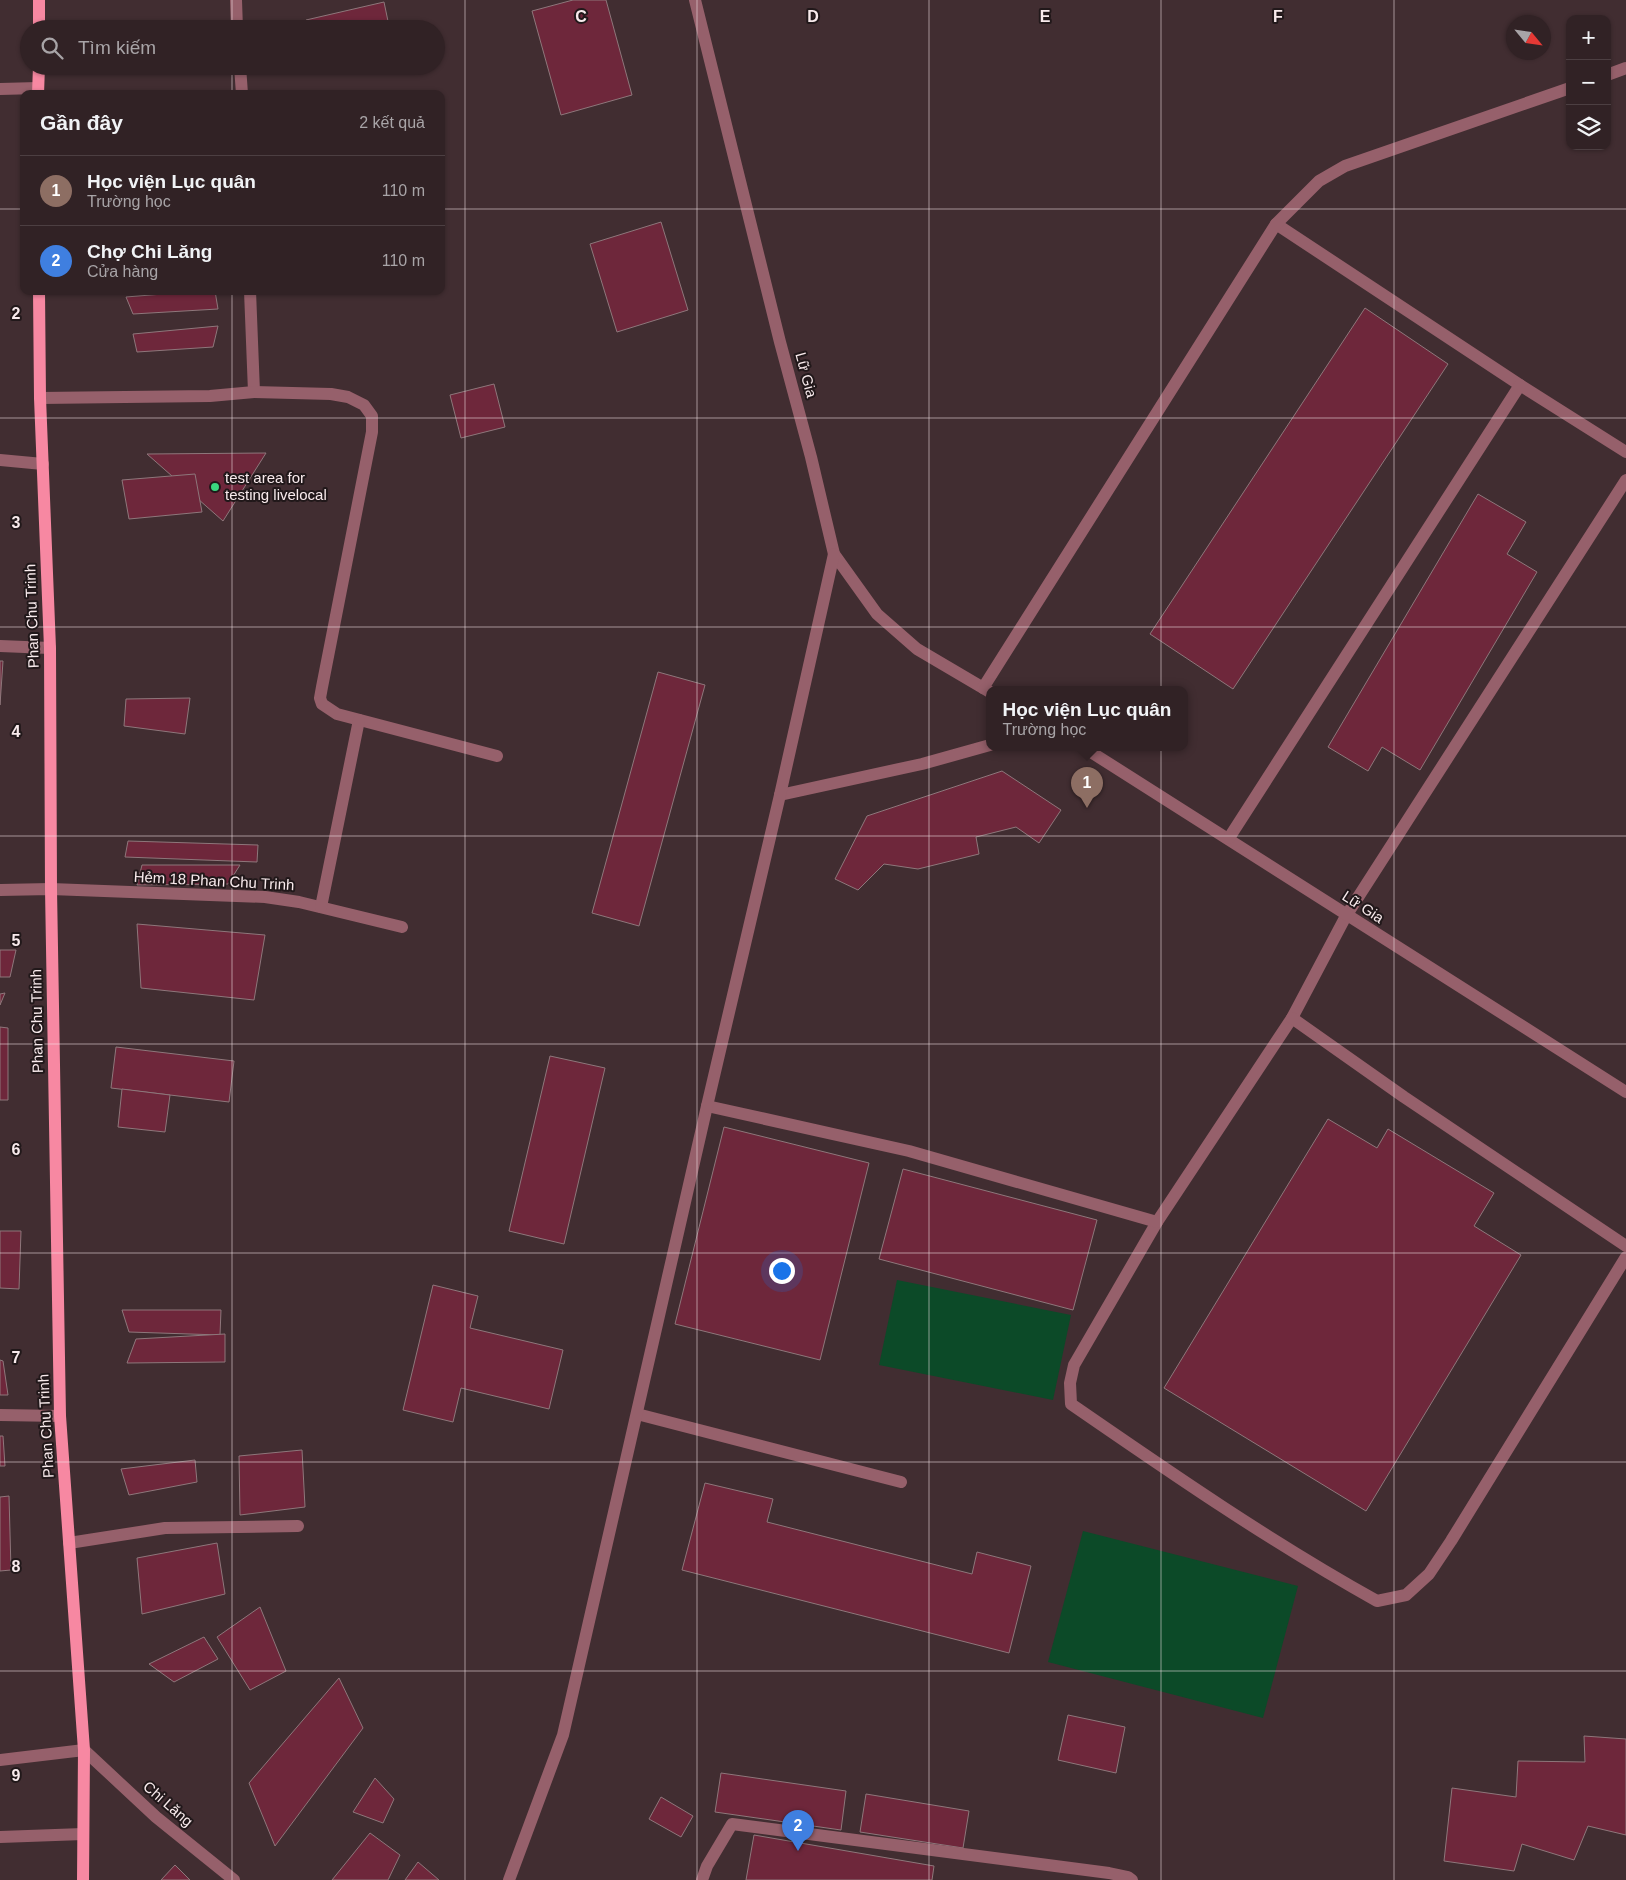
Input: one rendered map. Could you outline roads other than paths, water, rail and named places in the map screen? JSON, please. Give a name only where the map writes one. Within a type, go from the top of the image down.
[{"type":"main road","points":[[39,20],[40,0]]},
{"type":"main road","points":[[38,90],[39,75]]},
{"type":"main road","name":"Phan Chu Trinh","points":[[39,295],[40,398],[50,648],[51,889],[60,1416],[84,1750],[83,1880]]},
{"type":"street","points":[[236,0],[237,20]]},
{"type":"street","name":"Lữ Gia","points":[[695,0],[834,554],[878,614],[916,649],[986,690]]},
{"type":"street","points":[[1611,74],[1626,68]]},
{"type":"street","points":[[241,75],[242,90]]},
{"type":"street","points":[[0,88],[25,90]]},
{"type":"street","points":[[988,686],[1276,224],[1318,181],[1345,166],[1566,89]]},
{"type":"street","points":[[1276,224],[1520,385],[1626,452]]},
{"type":"street","points":[[250,295],[254,392]]},
{"type":"street","points":[[1229,838],[1520,385]]},
{"type":"street","points":[[40,398],[210,396],[254,392],[330,394],[348,397],[364,405],[372,416],[372,432],[320,698],[322,704],[337,714],[497,756]]},
{"type":"street","points":[[0,460],[43,464]]},
{"type":"street","points":[[1626,480],[1346,916],[1292,1018],[1157,1222],[1074,1365],[1070,1383],[1071,1404],[1195,1490],[1336,1578],[1377,1601],[1406,1595],[1429,1574],[1457,1532],[1626,1257]]},
{"type":"street","points":[[509,1880],[563,1735],[834,554]]},
{"type":"street","points":[[0,646],[50,648]]},
{"type":"street","points":[[321,907],[359,720]]},
{"type":"street","points":[[780,795],[922,764],[986,747]]},
{"type":"street","name":"Lữ Gia","points":[[1089,751],[1229,838],[1346,916],[1626,1092]]},
{"type":"street","name":"Hẻm 18 Phan Chu Trinh","points":[[0,890],[51,889],[265,897],[321,907],[402,927]]},
{"type":"street","points":[[1292,1018],[1412,1102],[1626,1246]]},
{"type":"street","points":[[707,1106],[909,1152],[1157,1222]]},
{"type":"street","points":[[637,1414],[901,1482]]},
{"type":"street","points":[[0,1415],[60,1416]]},
{"type":"street","points":[[69,1543],[165,1528],[298,1526]]},
{"type":"street","points":[[0,1760],[84,1750]]},
{"type":"street","name":"Chi Lăng","points":[[84,1750],[156,1817],[234,1880]]},
{"type":"street","points":[[702,1880],[707,1866],[732,1824],[1109,1873],[1128,1877],[1132,1880]]},
{"type":"street","points":[[0,1836],[83,1834]]},
{"type":"place","name":"test area for testing livelocal","points":[[215,487]]},
{"type":"place","name":"Học viện Lục quân","points":[[1087,808]]},
{"type":"place","name":"Chợ Chi Lăng","points":[[798,1851]]}]
